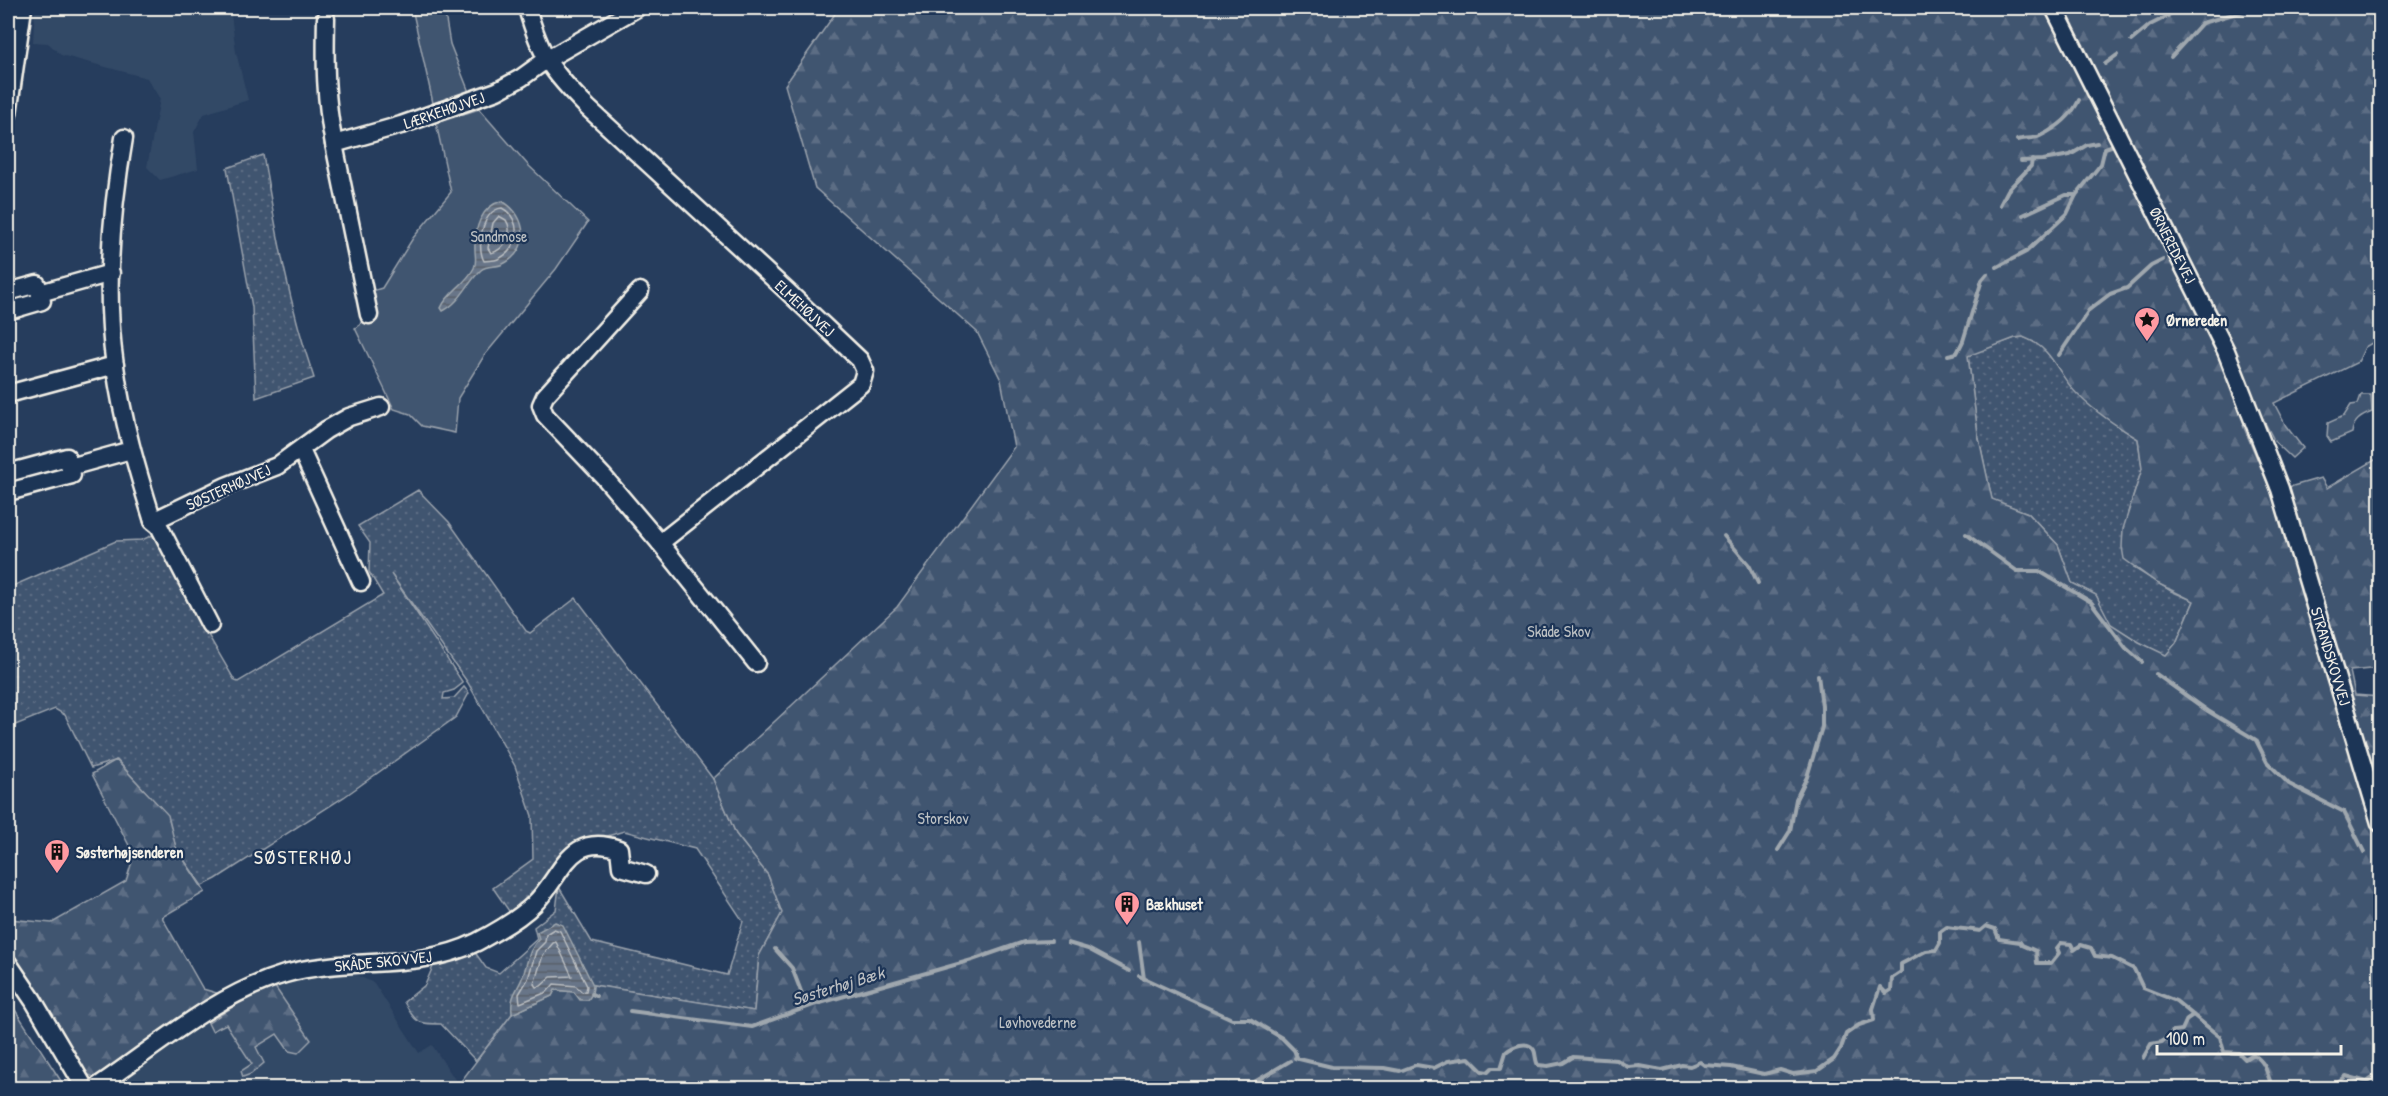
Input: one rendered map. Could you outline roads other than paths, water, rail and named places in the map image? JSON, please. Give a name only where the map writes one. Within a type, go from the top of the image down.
[{"type":"street","points":[[8,114],[23,8]]},
{"type":"street","name":"ELMEHØJVEJ","points":[[527,8],[546,60],[559,78],[588,108],[860,360],[865,371],[861,384],[660,543]]},
{"type":"street","points":[[546,60],[637,8]]},
{"type":"street","name":"ØRNEREDEVEJ","points":[[2054,8],[2226,351],[2280,489]]},
{"type":"street","points":[[326,18],[326,98],[369,315]]},
{"type":"street","name":"LÆRKEHØJVEJ","points":[[334,144],[401,125],[478,98],[522,78],[546,60]]},
{"type":"street","points":[[124,138],[115,192],[111,273],[115,365],[131,450],[153,521],[159,526],[210,625]]},
{"type":"street","points":[[40,293],[111,273]]},
{"type":"street","points":[[8,292],[38,284],[42,301],[8,310]]},
{"type":"street","points":[[640,291],[544,396],[541,405],[545,415],[604,477],[756,663]]},
{"type":"street","points":[[8,394],[115,365]]},
{"type":"street","name":"SØSTERHØJVEJ","points":[[153,521],[225,486],[277,466],[326,430],[349,417],[381,407]]},
{"type":"street","points":[[70,466],[131,450]]},
{"type":"street","points":[[301,450],[361,582]]},
{"type":"street","points":[[8,473],[67,457],[72,475],[8,492]]},
{"type":"street","name":"STRANDSKOVVEJ","points":[[2280,489],[2380,822]]},
{"type":"street","name":"SKÅDE SKOVVEJ","points":[[95,1089],[235,994],[263,982],[287,974],[333,966],[427,958],[476,942],[532,906],[550,886],[565,860],[576,851],[589,845],[604,844],[619,849],[621,867],[646,873]]},
{"type":"street","points":[[8,963],[33,1000],[85,1089]]},
{"type":"water","points":[[502,201],[511,207],[521,224],[522,242],[518,251],[503,264],[481,270],[459,298],[443,311],[441,308],[444,303],[474,268],[475,242],[480,219],[489,208]]},
{"type":"water","points":[[555,922],[563,925],[593,985],[592,994],[588,1000],[580,1000],[574,992],[555,990],[552,996],[512,1014],[513,996],[522,979],[531,951],[539,939],[537,932]]},
{"type":"waterway","points":[[2131,41],[2176,8]]},
{"type":"waterway","points":[[2171,57],[2202,23],[2244,11],[2246,8]]},
{"type":"waterway","points":[[2105,64],[2117,55]]},
{"type":"waterway","points":[[2017,140],[2038,137],[2052,129],[2068,117],[2079,100]]},
{"type":"waterway","points":[[2021,161],[2070,155],[2087,145],[2097,143]]},
{"type":"waterway","points":[[1997,267],[2026,252],[2067,214],[2076,195],[2101,164],[2105,148],[2111,146]]},
{"type":"waterway","points":[[2000,205],[2008,190],[2031,166],[2032,160]]},
{"type":"waterway","points":[[2023,215],[2066,195],[2076,195]]},
{"type":"waterway","points":[[2059,355],[2089,310],[2110,294],[2127,288],[2151,266],[2163,260]]},
{"type":"waterway","points":[[1948,355],[1957,353],[1963,341],[1982,280],[1987,274]]},
{"type":"waterway","points":[[1966,534],[2017,571],[2039,571],[2091,602],[2126,648],[2142,662]]},
{"type":"waterway","points":[[1724,536],[1749,565],[1758,583]]},
{"type":"waterway","points":[[2156,674],[2208,711],[2256,740],[2267,762],[2289,784],[2344,812],[2364,852]]},
{"type":"waterway","points":[[1778,850],[1790,831],[1796,799],[1807,777],[1822,727],[1818,675]]},
{"type":"waterway","name":"Søsterhøj Bæk","points":[[1295,1058],[1332,1067],[1384,1068],[1400,1071],[1416,1065],[1434,1068],[1448,1061],[1469,1058],[1482,1071],[1488,1072],[1492,1068],[1501,1068],[1506,1052],[1524,1044],[1534,1050],[1538,1065],[1548,1066],[1563,1063],[1573,1057],[1617,1060],[1628,1067],[1640,1066],[1662,1070],[1682,1065],[1690,1066],[1700,1062],[1704,1065],[1731,1067],[1764,1074],[1780,1070],[1793,1074],[1817,1071],[1834,1059],[1846,1034],[1859,1025],[1874,1020],[1873,1009],[1880,987],[1886,993],[1891,990],[1892,978],[1901,972],[1901,964],[1926,951],[1936,950],[1940,943],[1940,932],[1947,927],[1980,931],[1986,926],[1995,929],[1999,939],[2020,942],[2036,951],[2037,963],[2051,963],[2059,953],[2057,948],[2061,943],[2071,944],[2074,950],[2081,945],[2091,948],[2095,956],[2112,958],[2134,969],[2143,988],[2176,1001],[2220,1037],[2224,1052],[2239,1053],[2245,1059],[2253,1054],[2259,1059],[2274,1088]]},
{"type":"waterway","name":"Søsterhøj Bæk","points":[[630,1011],[752,1027],[813,1005],[972,960],[1024,942],[1051,941]]},
{"type":"waterway","points":[[1139,942],[1144,979]]},
{"type":"waterway","name":"Søsterhøj Bæk","points":[[1068,943],[1088,949],[1129,971]]},
{"type":"waterway","points":[[775,949],[792,968],[807,1007]]},
{"type":"waterway","name":"Søsterhøj Bæk","points":[[1139,976],[1232,1019],[1250,1019],[1282,1038],[1294,1050],[1297,1057]]},
{"type":"waterway","name":"Søsterhøj Bæk","points":[[592,994],[596,996]]},
{"type":"waterway","points":[[2143,1058],[2151,1044],[2162,1042],[2173,1031],[2182,1030],[2187,1019],[2193,1015]]},
{"type":"waterway","points":[[1244,1088],[1290,1061]]},
{"type":"waterway","name":"Søsterhøj Bæk","points":[[2332,1088],[2346,1076],[2367,1082],[2380,1073]]},
{"type":"waterway","name":"Søsterhøj Bæk","points":[[2311,1088],[2313,1086],[2317,1088]]},
{"type":"place","name":"Ørnereden","points":[[2147,343]]},
{"type":"place","name":"Søsterhøjsenderen","points":[[57,875]]},
{"type":"place","name":"Bækhuset","points":[[1127,927]]},
{"type":"district","name":"SØSTERHØJ","points":[[303,857]]},
{"type":"park label","name":"Sandmose","points":[[499,236]]},
{"type":"park label","name":"Skåde Skov","points":[[1559,631]]},
{"type":"park label","name":"Storskov","points":[[943,818]]},
{"type":"park label","name":"Løvhovederne","points":[[1038,1022]]}]
